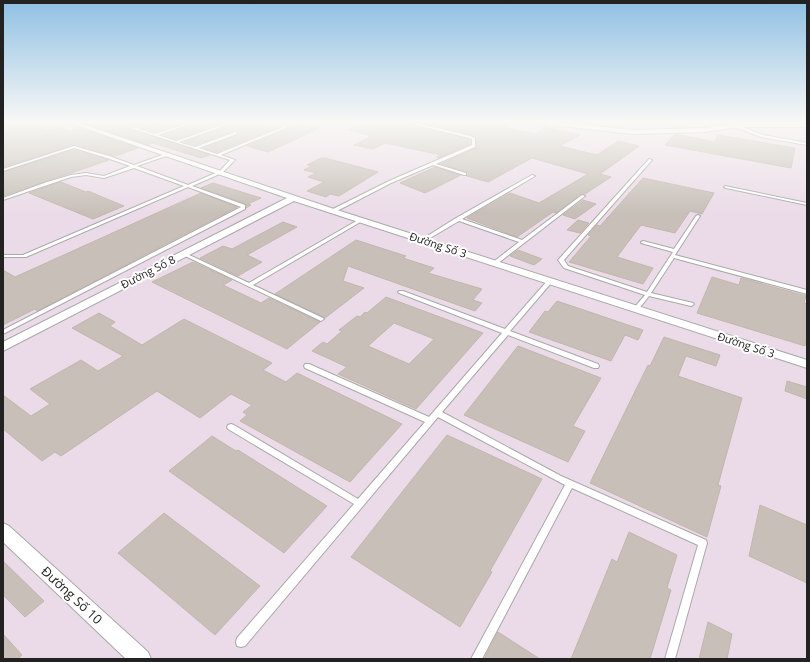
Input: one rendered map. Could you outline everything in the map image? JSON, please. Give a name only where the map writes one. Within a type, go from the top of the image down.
[{"type":"street","name":"Đường Số 3","points":[[165,153],[360,221],[807,364]]},
{"type":"street","name":"Đường Số 8","points":[[3,347],[294,198]]},
{"type":"street","name":"Đường Số 10","points":[[3,531],[141,659]]},
{"type":"lane","points":[[3,170],[56,153]]},
{"type":"lane","points":[[3,332],[243,208],[241,205],[134,166],[93,153]]},
{"type":"lane","points":[[3,256],[24,256],[221,172],[233,160],[211,153]]},
{"type":"lane","points":[[217,155],[222,153]]},
{"type":"lane","points":[[333,211],[390,182],[458,153]]},
{"type":"lane","points":[[3,199],[71,176],[86,174],[104,177],[168,154]]},
{"type":"lane","points":[[650,160],[561,260],[566,267],[648,294],[691,304]]},
{"type":"lane","points":[[433,164],[465,174]]},
{"type":"lane","points":[[423,240],[533,176]]},
{"type":"lane","points":[[726,187],[807,204]]},
{"type":"lane","points":[[495,263],[583,196]]},
{"type":"lane","points":[[636,309],[648,294],[698,216]]},
{"type":"lane","points":[[458,219],[522,242]]},
{"type":"lane","points":[[249,285],[360,221]]},
{"type":"lane","points":[[643,242],[673,253],[807,292]]},
{"type":"lane","points":[[183,254],[321,319]]},
{"type":"lane","points":[[241,642],[550,281]]},
{"type":"lane","points":[[401,292],[596,366]]},
{"type":"lane","points":[[307,366],[430,421]]},
{"type":"lane","points":[[437,414],[570,482],[703,543],[670,659]]},
{"type":"lane","points":[[231,427],[360,504]]},
{"type":"lane","points":[[476,659],[570,482]]},
{"type":"shaded area","points":[[3,153],[807,153],[807,659],[3,659]]},
{"type":"building","points":[[3,153],[49,153],[3,167]]},
{"type":"building","points":[[65,153],[84,153],[109,160],[3,196],[3,172]]},
{"type":"building","points":[[103,153],[124,153],[115,156]]},
{"type":"building","points":[[185,153],[203,153],[210,155],[201,158]]},
{"type":"building","points":[[431,153],[450,153],[438,158],[437,157],[441,155]]},
{"type":"building","points":[[465,153],[588,153],[597,155],[600,153],[629,153],[600,174],[611,177],[585,194],[581,194],[556,213],[553,212],[517,237],[467,218],[510,193],[539,203],[588,174],[532,158],[488,182],[467,176],[466,172],[441,164]]},
{"type":"building","points":[[708,153],[794,153],[791,168]]},
{"type":"building","points":[[321,158],[378,172],[339,196],[330,194],[326,197],[307,191],[324,182],[308,177],[316,173],[304,170],[312,166],[307,165]]},
{"type":"building","points":[[435,167],[461,175],[425,193],[400,183]]},
{"type":"building","points":[[643,178],[714,193],[702,214],[690,211],[675,233],[641,225],[617,257],[653,268],[643,284],[569,262],[591,236],[588,235],[597,225],[600,226]]},
{"type":"building","points":[[61,182],[86,192],[88,191],[124,206],[93,219],[29,193]]},
{"type":"building","points":[[213,183],[261,198],[248,204],[251,205],[246,208],[246,204],[201,188]]},
{"type":"building","points":[[201,193],[237,207],[37,311],[35,309],[3,325],[3,270],[15,277]]},
{"type":"building","points":[[583,200],[596,204],[575,219],[563,215]]},
{"type":"building","points":[[578,220],[589,223],[580,233],[567,230]]},
{"type":"building","points":[[283,222],[297,227],[247,255],[262,262],[238,276],[200,258],[223,246],[232,249]]},
{"type":"building","points":[[356,240],[406,256],[403,258],[434,268],[428,273],[482,289],[473,300],[482,303],[475,311],[348,266],[343,281],[364,288],[325,318],[275,294]]},
{"type":"building","points":[[518,250],[542,259],[534,265],[510,256]]},
{"type":"building","points":[[193,262],[232,280],[223,285],[261,303],[269,298],[320,322],[287,349],[152,282]]},
{"type":"building","points":[[712,277],[739,285],[741,278],[806,296],[804,303],[807,304],[807,337],[805,346],[697,313]]},
{"type":"building","points":[[386,297],[483,333],[416,409],[338,374],[347,367],[312,351],[323,342],[327,344],[342,331],[339,330],[357,316],[360,317],[365,312],[367,313]],"holes":[[[394,323],[434,339],[409,364],[368,346]]]},
{"type":"building","points":[[557,301],[643,330],[638,340],[625,335],[611,361],[529,332],[545,311],[548,312]]},
{"type":"building","points":[[99,313],[115,322],[110,326],[142,345],[184,319],[272,363],[263,370],[286,382],[297,373],[402,424],[350,482],[240,421],[247,415],[243,412],[252,405],[231,394],[200,418],[157,391],[61,456],[55,452],[42,461],[3,429],[3,395],[31,416],[50,404],[30,389],[81,360],[98,371],[123,356],[72,328]]},
{"type":"building","points":[[664,337],[720,355],[716,366],[686,356],[678,376],[742,398],[718,485],[721,486],[707,537],[590,483],[648,365],[650,366]]},
{"type":"building","points":[[518,346],[601,378],[573,426],[585,431],[568,462],[464,415]]},
{"type":"building","points":[[787,381],[807,387],[807,399],[785,391]]},
{"type":"building","points":[[447,435],[542,479],[490,571],[492,572],[460,627],[351,557]]},
{"type":"building","points":[[212,436],[236,451],[238,450],[327,506],[284,553],[169,471]]},
{"type":"building","points":[[760,505],[807,525],[807,583],[749,556]]},
{"type":"building","points":[[164,513],[260,586],[215,635],[118,553]]},
{"type":"building","points":[[629,532],[677,555],[667,588],[671,590],[650,659],[571,659],[612,559],[617,562]]},
{"type":"building","points":[[3,561],[44,601],[25,617],[3,595]]},
{"type":"building","points":[[708,622],[732,634],[727,659],[699,659]]},
{"type":"building","points":[[498,632],[540,659],[484,659]]},
{"type":"building","points":[[3,634],[22,655],[18,659],[3,659]]}]
